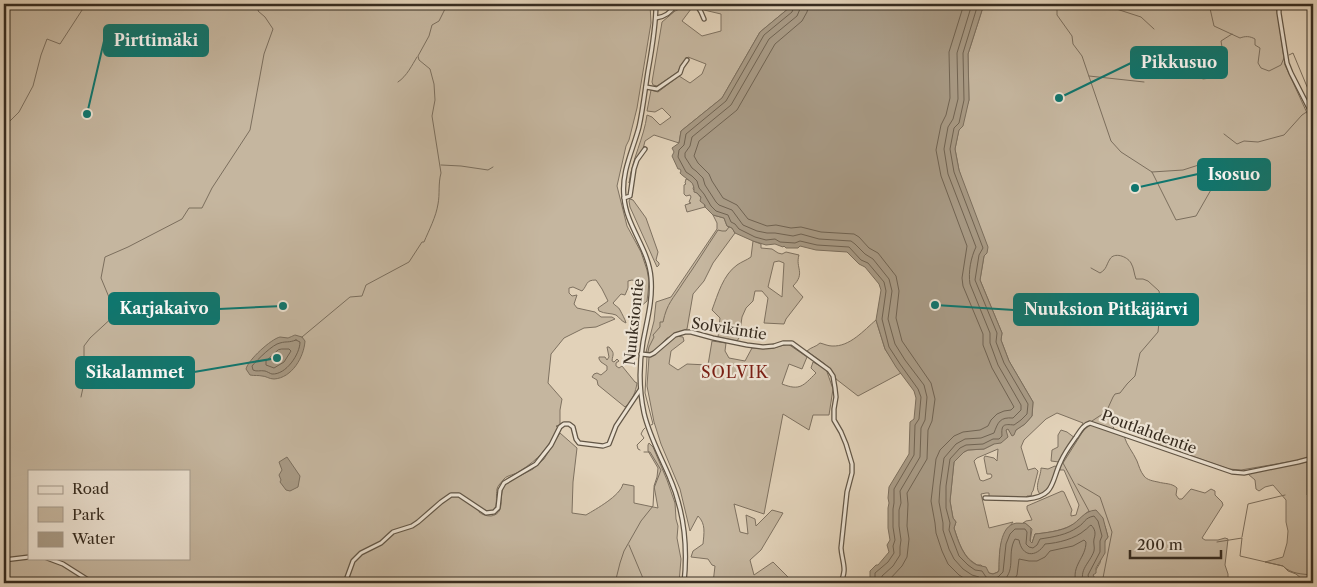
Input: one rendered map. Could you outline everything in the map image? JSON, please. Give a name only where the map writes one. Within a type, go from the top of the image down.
[{"type":"street","name":"Nuuksiontie","points":[[656,4],[656,18],[638,130],[624,174],[624,198],[628,217],[648,260],[651,276],[651,303],[641,354],[640,390],[647,425],[674,488],[682,515],[686,551],[684,583]]},
{"type":"street","points":[[656,18],[671,11],[677,4],[698,8],[704,19]]},
{"type":"street","points":[[1279,4],[1279,13],[1291,73],[1313,116]]},
{"type":"street","points":[[646,87],[657,89],[680,73],[687,60]]},
{"type":"street","points":[[624,198],[630,196],[634,169],[637,160],[645,149]]},
{"type":"street","name":"Solvikintie","points":[[641,354],[650,355],[675,335],[691,332],[763,347],[792,342],[829,370],[833,376],[836,388],[834,420],[846,444],[852,464],[852,473],[846,492],[841,548],[845,572],[840,583]]},
{"type":"street","points":[[345,583],[353,561],[361,552],[381,543],[393,532],[418,522],[451,496],[455,495],[464,498],[486,513],[494,512],[498,508],[500,490],[504,483],[536,464],[551,446],[564,424],[569,424],[573,427],[577,442],[579,443],[603,446],[609,444],[616,426],[640,390]]},
{"type":"street","name":"Poutlahdentie","points":[[985,498],[1027,499],[1046,494],[1052,486],[1066,452],[1084,426],[1090,423],[1232,472],[1244,473],[1313,458]]},
{"type":"street","points":[[4,560],[28,557]]},
{"type":"street","points":[[52,560],[63,564],[93,583]]},
{"type":"green space","points":[[4,4],[650,4],[651,23],[637,108],[617,186],[627,226],[641,252],[647,270],[649,281],[647,301],[639,308],[640,312],[638,314],[635,306],[641,282],[628,281],[625,295],[621,294],[613,303],[619,309],[626,323],[616,315],[599,311],[598,308],[608,301],[596,280],[588,282],[582,291],[573,287],[569,288],[569,293],[572,296],[577,295],[574,304],[577,308],[595,312],[601,317],[612,317],[615,319],[596,327],[584,328],[564,338],[551,354],[548,383],[562,399],[560,425],[556,426],[558,428],[554,435],[538,457],[527,467],[505,478],[499,485],[494,510],[487,511],[480,508],[479,512],[489,516],[498,513],[501,507],[504,484],[533,469],[544,459],[560,433],[577,448],[572,513],[586,515],[613,498],[623,484],[634,486],[634,503],[658,508],[654,486],[658,468],[648,451],[649,443],[653,447],[675,503],[678,526],[677,538],[681,559],[679,583],[4,583]]},
{"type":"green space","points":[[699,4],[791,4],[789,8],[760,32],[722,98],[681,131],[679,143],[654,135],[645,141],[643,149],[636,160],[629,183],[647,115],[660,125],[671,117],[662,108],[655,112],[647,111],[651,90],[658,92],[679,76],[690,83],[702,74],[706,64],[688,57],[678,72],[657,86],[653,85],[662,22],[675,11],[684,7],[691,9],[682,21],[702,36],[721,31],[721,14],[704,10]]},
{"type":"green space","points":[[984,4],[1276,4],[1285,65],[1313,126],[1313,456],[1241,470],[1229,469],[1146,440],[1138,431],[1120,418],[1115,419],[1111,425],[1115,432],[1124,436],[1144,476],[1150,480],[1175,486],[1177,488],[1176,495],[1179,499],[1182,499],[1191,489],[1205,493],[1211,489],[1215,491],[1215,495],[1223,505],[1202,538],[1205,540],[1228,539],[1225,565],[1228,583],[1098,583],[1093,575],[1100,563],[1105,541],[1108,537],[1105,526],[1089,511],[1068,527],[1035,534],[1032,543],[1030,542],[1032,529],[1023,523],[1032,520],[1027,506],[1062,491],[1072,510],[1071,516],[1076,515],[1079,505],[1064,470],[1060,470],[1059,462],[1051,461],[1052,450],[1058,447],[1058,435],[1061,430],[1075,438],[1083,423],[1057,413],[1046,419],[1024,440],[1021,447],[1028,470],[1035,468],[1038,471],[1031,496],[1025,498],[989,497],[989,493],[981,494],[989,528],[1013,522],[1001,544],[998,572],[989,573],[981,565],[977,565],[969,559],[959,542],[954,528],[956,522],[953,518],[950,501],[954,462],[968,450],[984,449],[994,444],[1008,428],[1012,435],[1032,416],[1033,402],[1009,361],[1001,340],[1002,333],[980,280],[984,256],[959,170],[955,149],[959,129],[969,100],[968,54]],"holes":[[[998,449],[997,461],[994,458],[985,456],[987,474],[992,476],[983,481],[980,480],[974,461]]]},
{"type":"green space","points":[[686,179],[694,185],[693,189],[699,195],[705,207],[687,212],[685,205],[691,203],[689,202],[691,197],[684,194]]},
{"type":"green space","points":[[630,199],[633,200],[646,218],[658,252],[656,260],[659,265],[657,267],[630,207]]},
{"type":"green space","points":[[713,215],[724,218],[727,226],[732,228],[735,233],[713,263],[704,281],[693,294],[687,329],[667,338],[653,352],[646,352],[654,321],[656,302],[671,297],[717,229],[717,223]]},
{"type":"green space","points":[[753,241],[761,244],[761,248],[772,249],[782,254],[786,252],[799,255],[800,274],[793,286],[803,297],[784,324],[764,323],[768,298],[762,291],[755,291],[753,301],[746,308],[742,317],[737,341],[718,337],[720,318],[712,310],[719,291],[732,269],[751,257]],"holes":[[[774,262],[784,263],[782,297],[768,287]]]},
{"type":"green space","points":[[876,320],[885,349],[901,373],[858,396],[836,379],[828,367],[807,351],[820,343],[832,346],[845,344]]},
{"type":"green space","points":[[676,336],[683,337],[684,341],[671,351],[669,364],[678,370],[687,364],[708,365],[712,341],[726,343],[725,351],[729,358],[745,361],[752,348],[773,348],[788,344],[807,357],[802,369],[789,364],[782,384],[788,386],[801,386],[808,381],[816,373],[811,368],[813,362],[826,369],[833,389],[829,415],[813,415],[809,430],[783,414],[764,514],[734,504],[740,532],[748,534],[746,515],[755,519],[756,526],[772,510],[783,513],[761,550],[750,560],[754,575],[773,562],[794,583],[713,583],[715,566],[708,559],[691,557],[693,551],[703,544],[703,525],[698,516],[690,531],[680,489],[654,422],[647,386],[649,357]]},
{"type":"green space","points":[[607,347],[613,352],[612,361],[614,362],[617,359],[619,361],[616,363],[616,366],[619,368],[622,366],[637,383],[630,402],[625,407],[598,385],[597,380],[592,377],[597,373],[601,375],[607,370],[607,366],[601,362],[599,357],[605,357],[607,360],[609,357]]},
{"type":"green space","points":[[1307,462],[1307,495],[1313,496],[1313,583],[1307,583],[1283,566],[1265,562],[1283,557],[1288,531],[1286,500],[1273,485],[1259,491],[1256,489],[1255,480],[1248,474]]},
{"type":"green space","points":[[1057,467],[1049,489],[1041,495],[1037,486],[1041,468],[1048,469]]},
{"type":"water","points":[[791,4],[984,4],[968,54],[969,100],[955,149],[959,170],[988,247],[987,253],[984,256],[980,280],[1002,333],[1001,340],[1009,361],[1033,402],[1032,416],[1016,430],[1014,435],[1012,436],[1008,429],[1006,430],[1008,437],[1001,443],[984,449],[968,450],[954,462],[950,501],[953,518],[956,522],[954,528],[957,539],[968,559],[972,563],[986,567],[989,573],[993,574],[999,570],[1002,537],[1008,527],[1016,523],[1025,523],[1031,528],[1030,541],[1032,543],[1035,534],[1067,528],[1088,512],[1096,510],[1103,518],[1108,537],[1105,541],[1105,553],[1096,568],[1096,573],[1093,575],[1098,583],[870,583],[870,571],[889,552],[887,545],[890,540],[888,528],[889,487],[909,454],[910,422],[914,419],[916,398],[914,391],[885,349],[876,320],[881,290],[879,284],[865,267],[859,264],[847,252],[816,250],[800,246],[798,248],[786,248],[775,244],[766,245],[735,233],[732,228],[727,226],[724,218],[713,215],[700,201],[701,197],[694,192],[693,184],[680,173],[681,171],[678,169],[672,156],[674,152],[672,148],[679,143],[681,131],[722,98],[760,32],[789,8]]},
{"type":"water","points":[[295,335],[302,337],[305,341],[302,354],[291,371],[280,378],[274,379],[250,375],[246,369],[260,350],[280,337],[288,338]]},
{"type":"water","points":[[287,457],[300,476],[298,487],[290,491],[286,490],[280,482],[279,475],[282,470],[279,462]]},
{"type":"waterway","points":[[4,127],[19,112],[33,86],[47,39],[60,44],[86,4]]},
{"type":"waterway","points":[[81,397],[84,383],[84,346],[116,314],[101,278],[105,257],[182,219],[189,208],[202,208],[212,188],[250,130],[264,54],[273,29],[265,17],[258,11],[260,4]]},
{"type":"waterway","points":[[302,337],[350,297],[362,296],[366,285],[409,262],[422,242],[424,242],[437,209],[441,173],[432,116],[435,100],[434,84],[430,69],[419,60],[418,56],[429,36],[432,25],[439,21],[446,7],[450,4]]},
{"type":"waterway","points":[[1101,4],[1141,17],[1154,29]]},
{"type":"waterway","points":[[1209,4],[1214,26],[1240,38],[1251,37],[1255,39],[1255,45],[1260,48],[1258,63],[1261,68],[1269,71],[1281,65],[1284,58]]},
{"type":"waterway","points":[[1057,6],[1057,15],[1072,36],[1073,44],[1082,56],[1111,141],[1121,152],[1152,172],[1176,220],[1196,216],[1220,174],[1208,162],[1183,170],[1152,172]]},
{"type":"waterway","points":[[1203,79],[1218,77],[1221,72],[1223,53],[1221,41],[1232,34]]},
{"type":"waterway","points":[[1289,55],[1293,53],[1313,101]]},
{"type":"waterway","points":[[398,82],[407,74],[417,57]]},
{"type":"waterway","points":[[1089,76],[1144,82]]},
{"type":"waterway","points":[[1224,134],[1237,144],[1244,141],[1258,142],[1284,135],[1308,111]]},
{"type":"waterway","points":[[441,165],[488,170],[493,167]]},
{"type":"waterway","points":[[648,352],[654,337],[653,335],[660,327],[660,322],[663,322],[666,310],[673,297],[718,230],[726,231],[729,227]]},
{"type":"waterway","points":[[1091,268],[1100,273],[1112,257],[1117,255],[1124,257],[1131,263],[1136,279],[1148,281],[1159,291],[1161,302],[1158,332],[1140,353],[1135,376],[1120,393],[1115,394],[1104,413],[1092,421]]},
{"type":"waterway","points":[[1160,324],[1184,322]]},
{"type":"waterway","points":[[647,357],[645,393],[653,424],[651,425]]},
{"type":"waterway","points":[[640,450],[637,445],[644,438],[641,434],[645,428]]},
{"type":"waterway","points":[[1085,428],[1063,463],[1089,511]]},
{"type":"waterway","points":[[615,583],[624,551],[641,521],[653,506],[654,488],[661,470],[650,452],[644,452]]},
{"type":"waterway","points":[[1078,484],[1100,497],[1112,532],[1102,583]]},
{"type":"waterway","points":[[1242,537],[1248,504],[1285,495]]},
{"type":"waterway","points":[[1217,542],[1242,538],[1240,556],[1283,566],[1297,573],[1313,575]]},
{"type":"waterway","points":[[629,545],[645,583]]},
{"type":"place","name":"Pikkusuo","points":[[1059,98]]},
{"type":"place","name":"Pirttimäki","points":[[87,114]]},
{"type":"place","name":"Isosuo","points":[[1135,188]]},
{"type":"place","name":"Nuuksion Pitkäjärvi","points":[[935,305]]},
{"type":"place","name":"Karjakaivo","points":[[283,306]]},
{"type":"place","name":"Sikalammet","points":[[277,358]]},
{"type":"district","name":"SOLVIK","points":[[735,372]]}]
